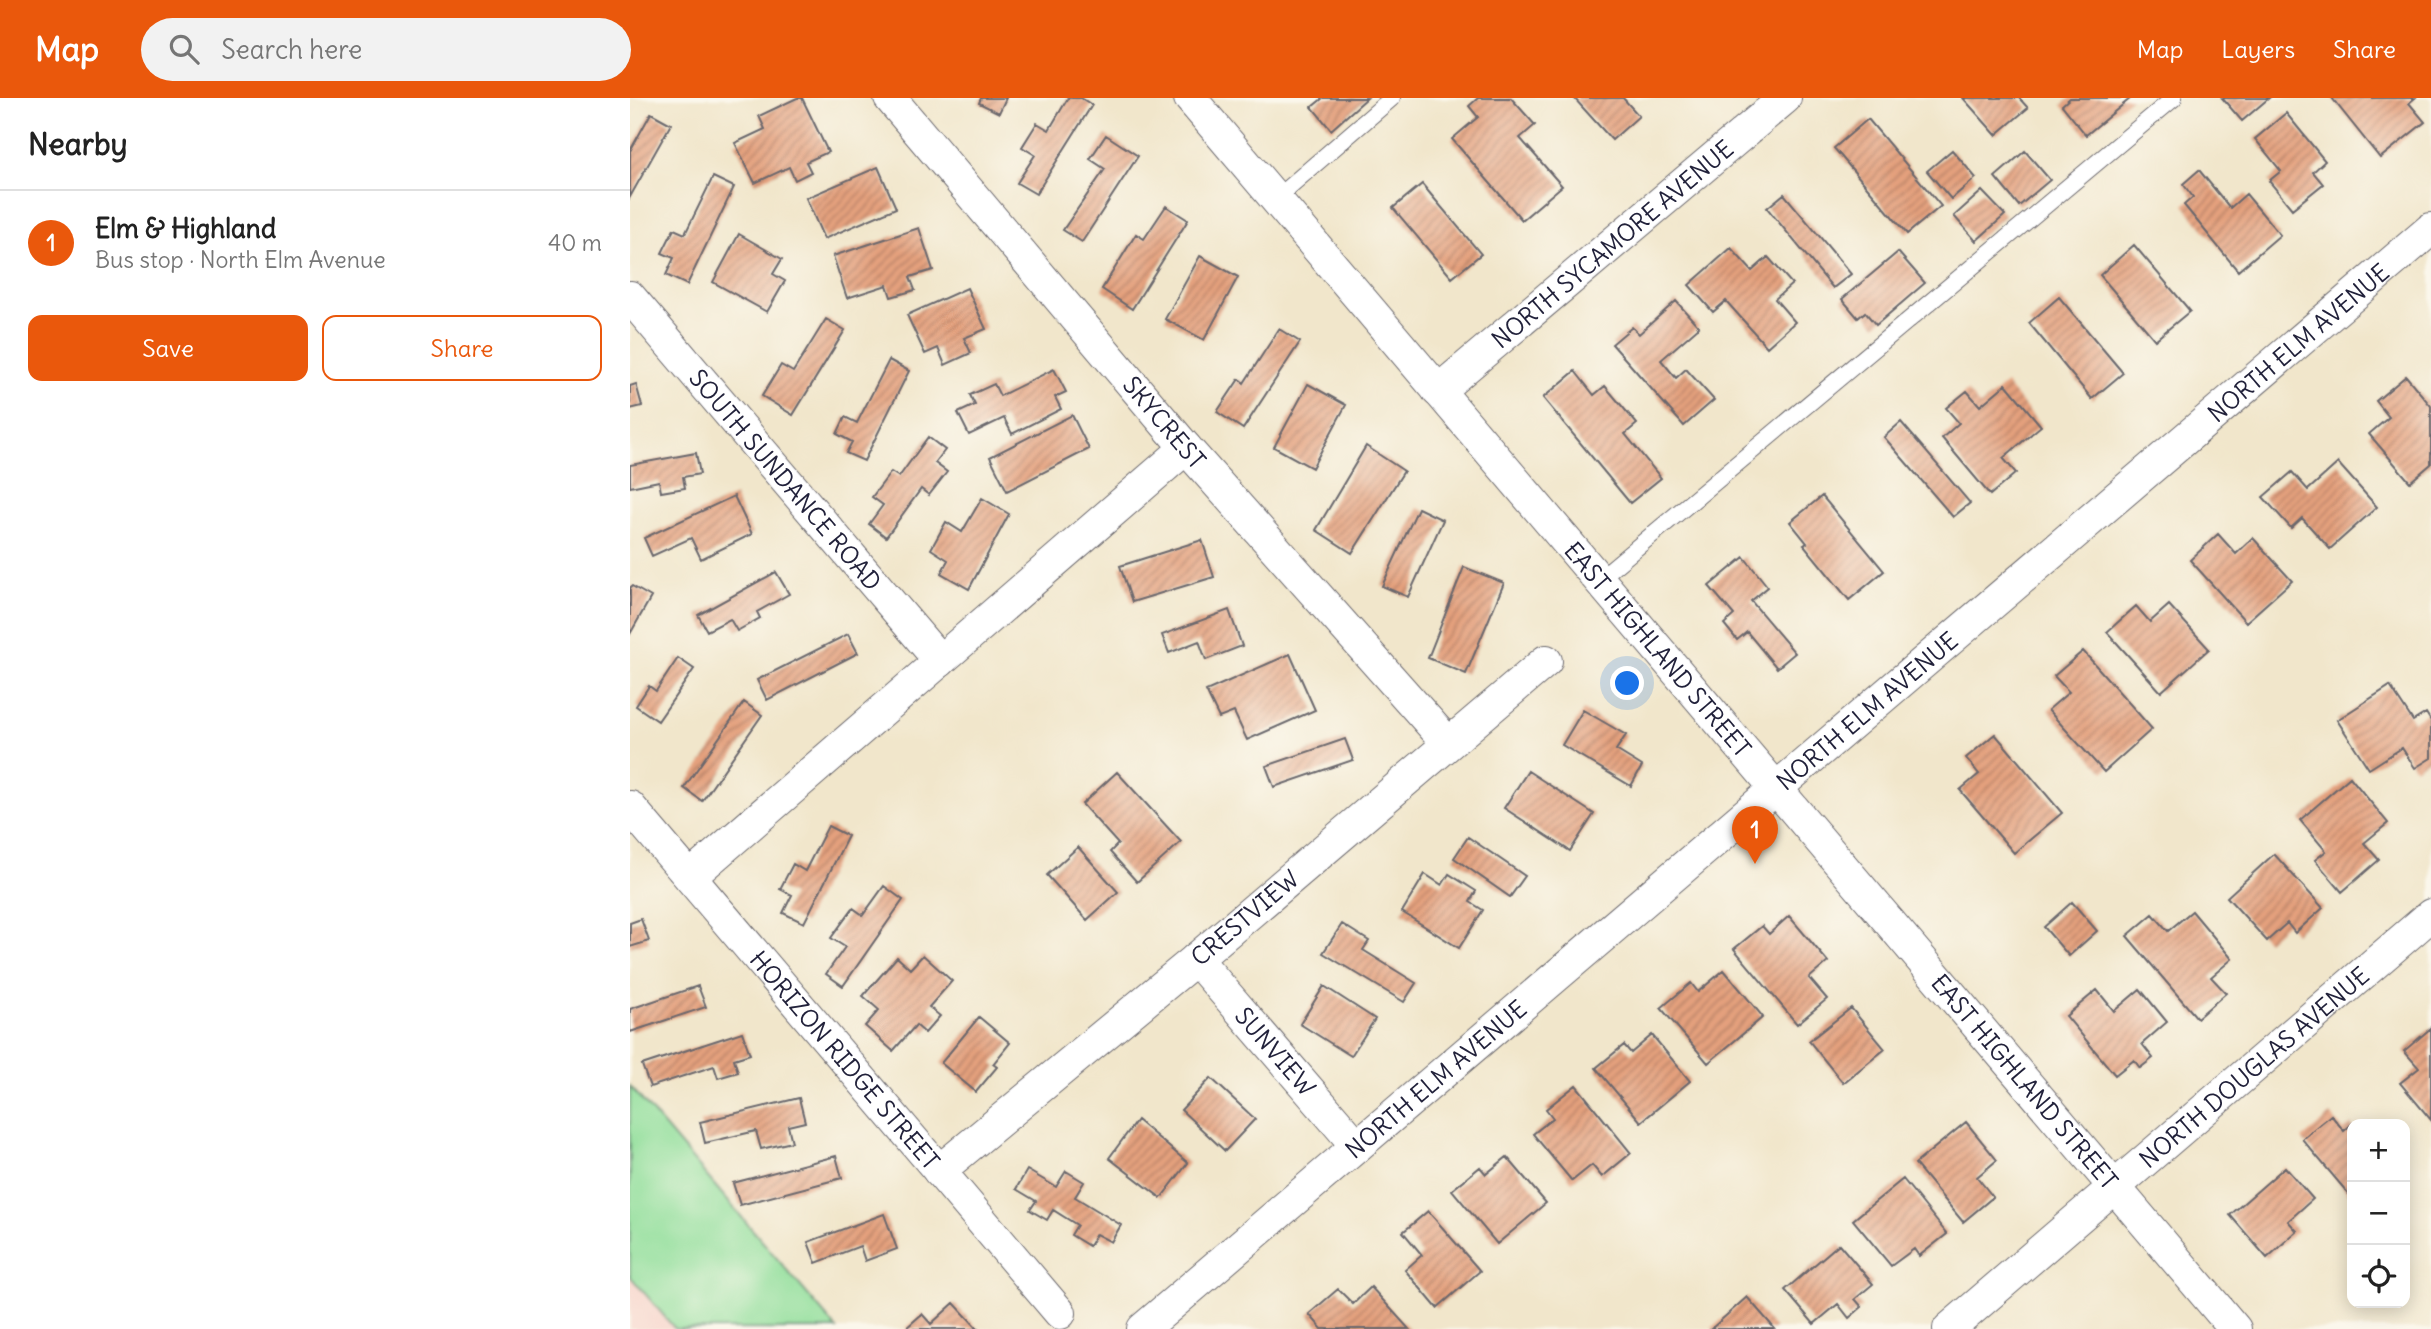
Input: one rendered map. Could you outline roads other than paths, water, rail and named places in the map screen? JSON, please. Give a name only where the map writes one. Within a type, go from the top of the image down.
[{"type":"street","name":"SKYCREST","points":[[890,98],[1186,448],[1447,742]]},
{"type":"street","name":"EAST HIGHLAND STREET","points":[[1189,98],[2235,1329]]},
{"type":"street","name":"NORTH SYCAMORE AVENUE","points":[[1438,391],[1785,98]]},
{"type":"street","name":"NORTH ELM AVENUE","points":[[1143,1329],[2431,229]]},
{"type":"street","name":"SOUTH SUNDANCE ROAD","points":[[630,297],[940,661]]},
{"type":"street","points":[[690,877],[1186,448]]},
{"type":"street","name":"CRESTVIEW","points":[[939,1171],[1196,958],[1546,660]]},
{"type":"street","name":"HORIZON RIDGE STREET","points":[[630,807],[1060,1313]]},
{"type":"street","name":"NORTH DOUGLAS AVENUE","points":[[1949,1329],[2431,915]]},
{"type":"street","name":"SUNVIEW","points":[[1196,958],[1357,1146]]},
{"type":"lane","points":[[1275,199],[1392,98]]},
{"type":"lane","points":[[1598,580],[2174,98]]},
{"type":"place","name":"Elm & Highland","points":[[1755,864]]}]
